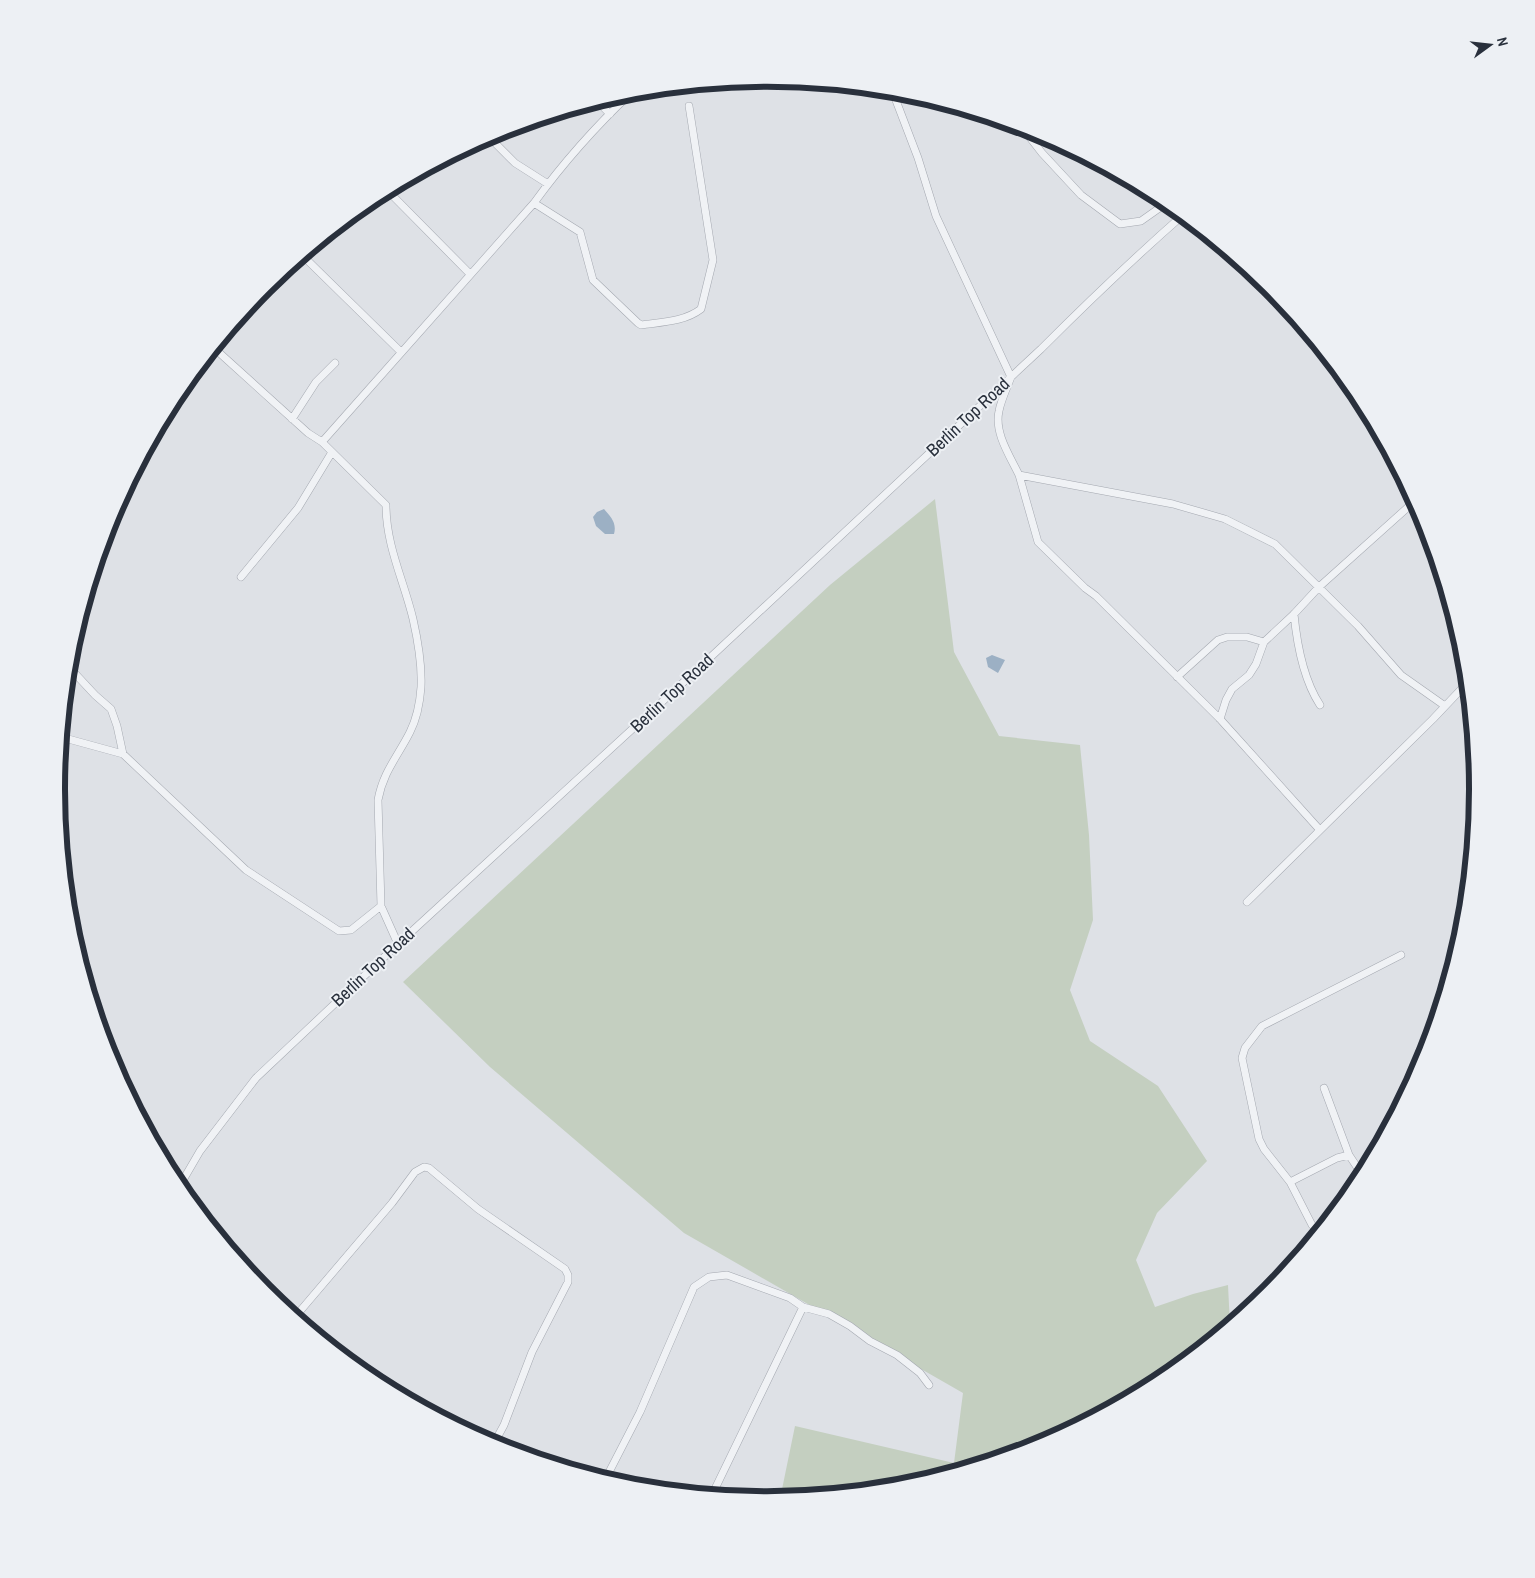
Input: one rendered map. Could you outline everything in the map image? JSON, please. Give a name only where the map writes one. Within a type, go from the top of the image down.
[{"type":"street","points":[[895,99],[918,158],[936,216],[1010,377],[998,413],[999,427],[1019,475],[1038,542],[1085,588],[1096,596],[1220,719],[1319,829]]},
{"type":"street","points":[[322,442],[622,102]]},
{"type":"street","points":[[602,106],[610,114]]},
{"type":"street","points":[[534,203],[580,232],[593,280],[638,323],[675,321],[701,310],[713,260],[689,106]]},
{"type":"street","points":[[1030,138],[1081,195],[1120,224],[1141,221],[1161,207]]},
{"type":"street","points":[[491,143],[515,163],[548,184]]},
{"type":"street","points":[[392,196],[470,274]]},
{"type":"street","name":"Berlin Top Road","points":[[183,1180],[200,1151],[256,1078],[398,944],[700,668],[1100,290],[1178,220]]},
{"type":"street","points":[[306,259],[401,352]]},
{"type":"street","points":[[218,352],[308,433],[322,442],[386,505],[386,522],[392,554],[413,619],[419,653],[421,686],[415,720],[410,732],[388,767],[380,787],[378,800],[381,906],[398,944]]},
{"type":"street","points":[[292,419],[316,382],[335,363]]},
{"type":"street","points":[[241,577],[298,508],[332,452]]},
{"type":"street","points":[[1019,475],[1174,504],[1224,519],[1275,544],[1319,586],[1401,675],[1445,706]]},
{"type":"street","points":[[1220,719],[1232,689],[1252,670],[1264,642],[1294,614],[1319,586],[1410,505]]},
{"type":"street","points":[[1294,614],[1298,646],[1314,696],[1320,705]]},
{"type":"street","points":[[1177,677],[1218,640],[1227,637],[1247,637],[1264,642]]},
{"type":"street","points":[[75,673],[111,709],[123,754]]},
{"type":"street","points":[[1246,902],[1463,688]]},
{"type":"street","points":[[67,739],[123,754],[246,870],[334,928],[344,931],[351,930],[381,906]]},
{"type":"street","points":[[1316,1228],[1312,1225],[1290,1182],[1264,1149],[1259,1139],[1242,1058],[1245,1048],[1262,1026],[1401,955]]},
{"type":"street","points":[[1324,1088],[1349,1155],[1358,1169]]},
{"type":"street","points":[[1290,1182],[1337,1158],[1349,1155]]},
{"type":"street","points":[[299,1312],[392,1203],[415,1172],[424,1167],[429,1168],[478,1209],[565,1269],[568,1275],[568,1282],[532,1352],[504,1425],[497,1437]]},
{"type":"street","points":[[609,1473],[640,1412],[694,1287],[709,1277],[726,1275],[790,1298],[803,1307],[829,1314],[850,1326],[870,1341],[897,1355],[920,1373],[928,1385]]},
{"type":"street","points":[[715,1489],[803,1307]]},
{"type":"green space","points":[[935,499],[954,652],[999,736],[1080,745],[1089,835],[1093,920],[1070,990],[1090,1041],[1158,1086],[1207,1161],[1157,1213],[1136,1260],[1155,1307],[1228,1285],[1230,1318],[1158,1373],[1078,1419],[1036,1438],[949,1468],[905,1478],[813,1490],[782,1491],[795,1426],[954,1463],[963,1393],[684,1233],[490,1067],[403,982],[830,585]]},
{"type":"water","points":[[604,509],[614,523],[614,534],[605,534],[596,526],[593,517],[597,512]]},
{"type":"water","points":[[992,655],[1005,660],[998,673],[988,667],[986,658]]}]
